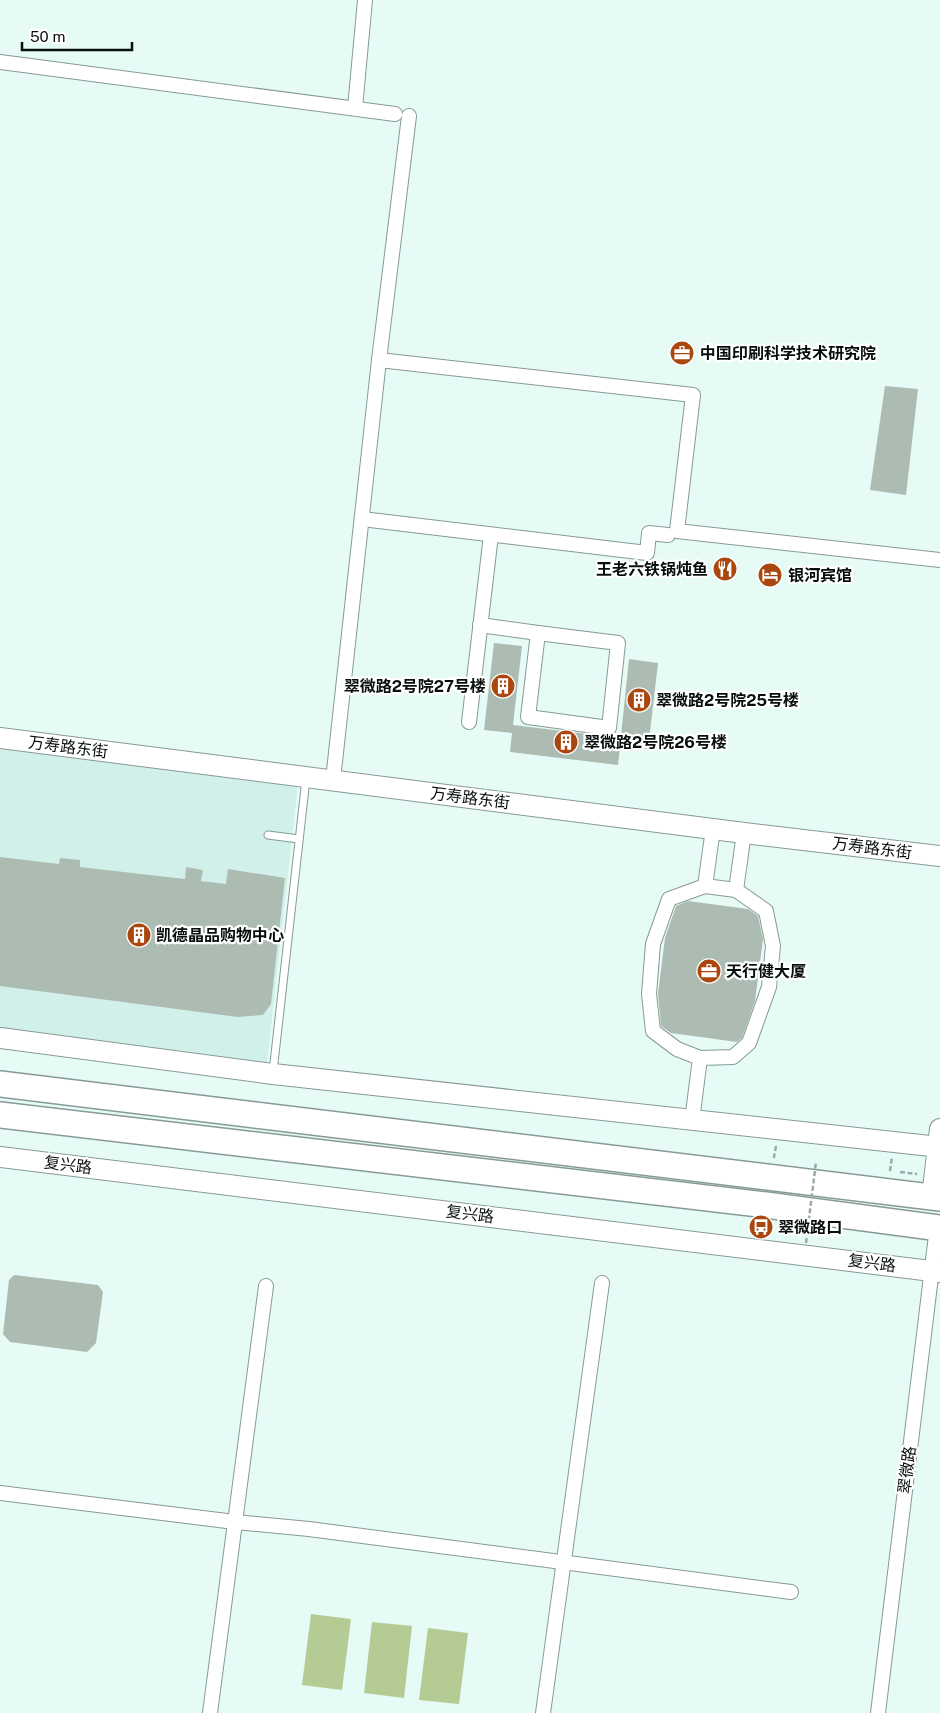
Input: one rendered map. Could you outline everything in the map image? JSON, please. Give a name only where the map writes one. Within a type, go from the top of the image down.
[{"type":"highway","points":[[0,1084],[935,1190]]},
{"type":"highway","points":[[0,1115],[766,1205],[938,1228]]},
{"type":"street","points":[[355,108],[365,0]]},
{"type":"street","points":[[0,62],[402,115],[379,360],[333,780]]},
{"type":"street","points":[[379,360],[693,395],[677,530],[940,560]]},
{"type":"street","points":[[362,520],[647,554],[649,534],[668,536]]},
{"type":"street","points":[[469,722],[491,535]]},
{"type":"street","points":[[480,625],[618,643],[609,728],[528,717],[538,633]]},
{"type":"street","name":"万寿路东街","points":[[0,738],[744,833],[940,856]]},
{"type":"street","points":[[705,886],[713,829]]},
{"type":"street","points":[[736,890],[744,833]]},
{"type":"street","points":[[705,886],[736,890],[766,912],[773,946],[769,987],[749,1043],[733,1057],[700,1058],[677,1049],[653,1031],[649,994],[653,944],[670,899],[705,886]]},
{"type":"street","points":[[0,1038],[273,1074],[692,1120],[939,1141],[935,1190]]},
{"type":"street","points":[[692,1120],[700,1058]]},
{"type":"street","name":"复兴路","points":[[0,1157],[936,1271]]},
{"type":"street","name":"翠微路","points":[[878,1713],[936,1271],[938,1228]]},
{"type":"street","points":[[543,1713],[602,1283]]},
{"type":"street","points":[[210,1713],[266,1286]]},
{"type":"street","points":[[0,1492],[235,1522],[310,1529],[791,1592]]},
{"type":"lane","points":[[273,1074],[306,776]]},
{"type":"lane","points":[[268,835],[299,839]]},
{"type":"path","points":[[806,1243],[816,1162]]},
{"type":"path","points":[[890,1170],[935,1190]]},
{"type":"shaded area","name":"凯德晶品购物中心","points":[[0,747],[298,784],[267,1063],[0,1029]]},
{"type":"green space","points":[[311,1614],[351,1619],[342,1690],[302,1685]]},
{"type":"green space","points":[[372,1622],[412,1626],[404,1698],[364,1693]]},
{"type":"green space","points":[[428,1628],[468,1633],[459,1704],[419,1700]]},
{"type":"building","points":[[885,386],[918,389],[906,495],[870,490]]},
{"type":"building","points":[[494,643],[522,646],[513,725],[621,738],[618,765],[510,752],[512,733],[484,730]]},
{"type":"building","name":"翠微路2号院25号楼","points":[[629,659],[658,663],[648,749],[620,745]]},
{"type":"building","name":"凯德晶品购物中心","points":[[0,857],[59,864],[60,858],[80,860],[80,867],[185,879],[186,867],[203,870],[201,881],[226,884],[228,869],[285,878],[271,1004],[263,1015],[238,1017],[0,986]]},
{"type":"building","name":"天行健大厦","points":[[688,901],[748,909],[758,916],[763,939],[755,1001],[742,1038],[737,1042],[671,1033],[661,1026],[658,994],[665,938],[676,906]]},
{"type":"building","points":[[14,1275],[98,1285],[103,1292],[96,1343],[87,1352],[10,1342],[3,1334],[9,1280]]},
{"type":"place","name":"中国印刷科学技术研究院","points":[[682,353]]},
{"type":"place","name":"王老六铁锅炖鱼","points":[[725,569]]},
{"type":"place","name":"银河宾馆","points":[[770,575]]},
{"type":"place","name":"翠微路2号院27号楼","points":[[503,686]]},
{"type":"place","name":"翠微路2号院25号楼","points":[[639,700]]},
{"type":"place","name":"翠微路2号院26号楼","points":[[566,742]]},
{"type":"place","name":"凯德晶品购物中心","points":[[139,935]]},
{"type":"place","name":"天行健大厦","points":[[709,971]]},
{"type":"place","name":"翠微路口","points":[[761,1227]]}]
